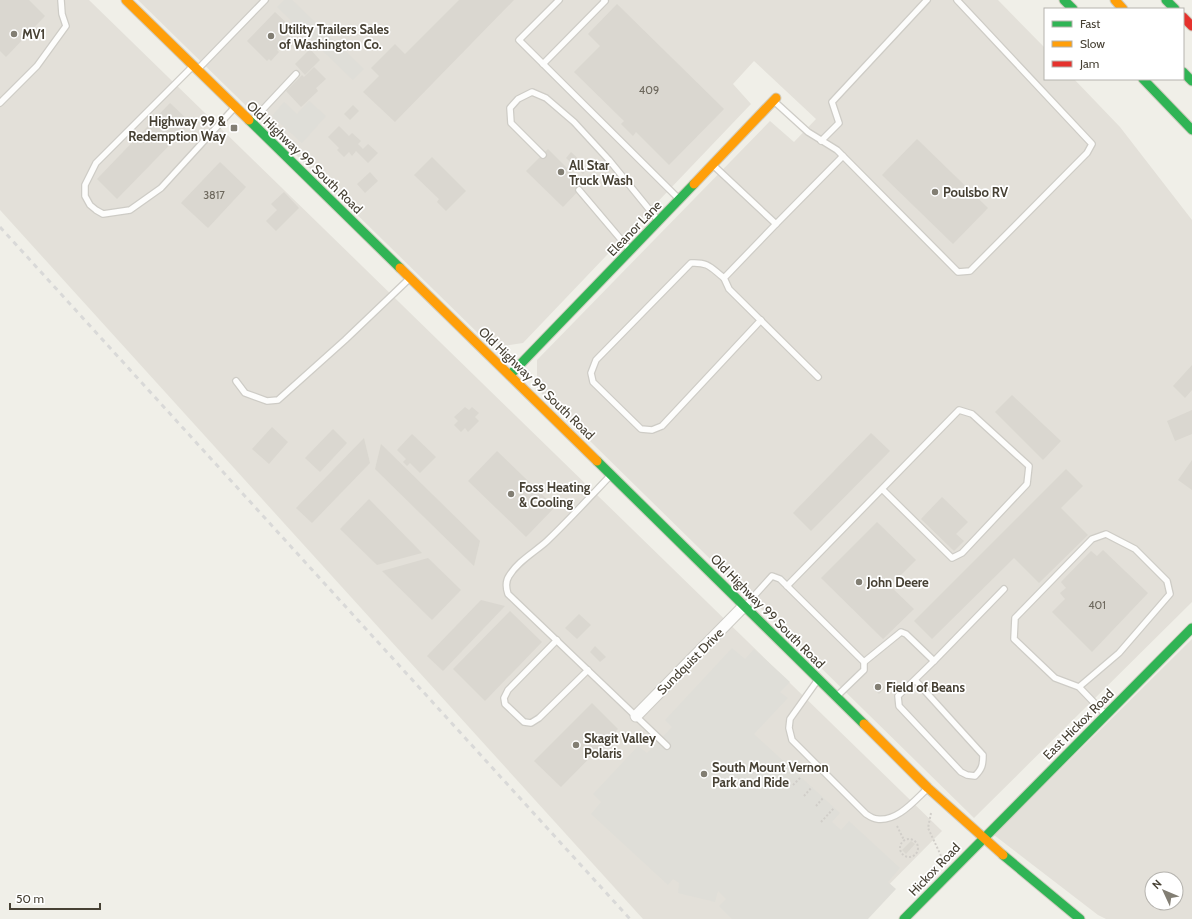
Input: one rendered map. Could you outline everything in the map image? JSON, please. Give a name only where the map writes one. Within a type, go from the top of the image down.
[{"type":"main road","name":"Old Highway 99 South Road","points":[[126,0],[611,474],[928,788],[983,838]]},
{"type":"main road","points":[[1064,0],[1072,8]]},
{"type":"main road","points":[[1115,0],[1122,8]]},
{"type":"main road","points":[[1166,0],[1174,8]]},
{"type":"main road","points":[[1184,18],[1192,26]]},
{"type":"main road","points":[[1184,73],[1192,81]]},
{"type":"main road","points":[[1144,80],[1192,130]]},
{"type":"main road","name":"Eleanor Lane","points":[[510,375],[774,99]]},
{"type":"main road","name":"East Hickox Road","points":[[983,838],[1192,628]]},
{"type":"main road","points":[[983,838],[1078,918]]},
{"type":"main road","name":"Hickox Road","points":[[904,919],[983,838]]},
{"type":"street","name":"Sundquist Drive","points":[[636,716],[744,606]]},
{"type":"lane","points":[[0,103],[37,66],[66,26],[62,14],[61,0]]},
{"type":"lane","points":[[235,107],[161,188],[130,210],[103,214],[90,205],[85,196],[85,185],[96,163],[265,0]]},
{"type":"lane","points":[[559,0],[519,40],[679,199]]},
{"type":"lane","points":[[543,64],[605,1],[604,0]]},
{"type":"lane","points":[[821,140],[838,123],[832,102],[927,0]]},
{"type":"lane","points":[[774,99],[808,132],[837,150],[958,272],[970,271],[1087,153],[1092,144],[957,0]]},
{"type":"lane","points":[[251,122],[296,74]]},
{"type":"lane","points":[[543,155],[511,122],[510,108],[518,99],[532,92],[546,98],[574,122],[609,160],[658,220]]},
{"type":"lane","points":[[724,278],[843,156]]},
{"type":"lane","points":[[712,164],[776,224]]},
{"type":"lane","points":[[579,190],[630,250]]},
{"type":"lane","points":[[760,320],[662,426],[652,430],[641,429],[593,382],[591,373],[596,360],[691,263],[701,263],[709,266],[724,278],[730,289],[818,377]]},
{"type":"lane","points":[[236,381],[245,393],[267,401],[278,400],[410,278]]},
{"type":"lane","points":[[788,586],[882,489],[959,410],[972,414],[1029,466],[1027,484],[962,553],[952,558],[882,489]]},
{"type":"lane","points":[[611,474],[567,522],[541,546],[518,564],[508,577],[506,587],[508,594],[667,746]]},
{"type":"lane","points":[[1079,687],[1119,653],[1170,594],[1167,581],[1135,549],[1106,534],[1092,539],[1015,618],[1014,638],[1055,678],[1079,687],[1106,715]]},
{"type":"lane","points":[[744,606],[772,576],[780,579],[788,586],[864,662],[864,670],[836,697]]},
{"type":"lane","points":[[915,680],[983,755],[982,769],[975,776],[967,775],[961,772],[899,706],[898,696],[1004,589]]},
{"type":"lane","points":[[864,662],[901,632],[906,634],[934,661]]},
{"type":"lane","points":[[557,640],[508,690],[504,698],[506,704],[524,722],[531,723],[539,718],[588,670]]},
{"type":"lane","points":[[818,679],[790,719],[789,728],[792,740],[796,746],[866,814],[878,819],[902,813],[928,788]]},
{"type":"path","points":[[793,785],[801,776]]},
{"type":"path","points":[[804,796],[812,787]]},
{"type":"path","points":[[816,806],[823,798]]},
{"type":"path","points":[[821,822],[834,808]]},
{"type":"path","points":[[931,812],[928,828],[944,862],[952,870]]},
{"type":"path","points":[[897,826],[904,840]]},
{"type":"path","points":[[912,839],[916,842],[918,849],[913,856],[905,857],[902,854],[899,846],[904,840],[912,839]]},
{"type":"shaded area","points":[[0,0],[89,0],[942,831],[855,919],[643,919],[0,210]]},
{"type":"shaded area","points":[[138,0],[998,0],[1044,47],[1044,80],[1075,80],[1120,127],[1192,220],[1192,602],[974,818],[537,389],[537,360],[770,121],[794,142],[816,119],[754,61],[733,84],[751,104],[523,343],[504,346],[485,340]]},
{"type":"shaded area","points":[[284,0],[292,0],[364,69],[353,80],[277,7]]},
{"type":"shaded area","points":[[309,101],[326,116],[302,143],[272,116],[284,102],[297,114]]},
{"type":"shaded area","points":[[1192,639],[1192,919],[1106,919],[1098,915],[994,835]]},
{"type":"shaded area","name":"South Mount Vernon Park and Ride","points":[[732,648],[745,659],[754,649],[790,682],[780,692],[788,698],[754,734],[840,813],[832,822],[841,830],[849,821],[900,868],[888,882],[896,889],[868,919],[732,919],[719,906],[726,899],[718,891],[715,902],[678,893],[679,883],[673,879],[668,885],[591,814],[601,802],[593,794],[638,746],[647,753],[672,727],[665,720]]},
{"type":"building","name":"MV1","points":[[0,0],[29,0],[45,16],[6,57],[0,51]]},
{"type":"building","points":[[459,0],[514,0],[395,122],[363,92],[379,76],[371,68],[395,44],[405,54]]},
{"type":"building","points":[[617,4],[724,109],[669,165],[636,132],[633,136],[621,124],[624,121],[574,72],[600,46],[588,34]]},
{"type":"building","name":"Utility Trailers Sales of Washington Co.","points":[[275,12],[295,31],[277,50],[279,52],[271,61],[269,59],[267,61],[247,41]]},
{"type":"building","points":[[310,49],[320,60],[305,75],[295,64]]},
{"type":"building","points":[[314,67],[326,79],[316,88],[318,91],[301,107],[286,91],[302,75],[304,77]]},
{"type":"building","points":[[170,103],[191,123],[117,199],[97,179]]},
{"type":"building","points":[[353,105],[359,111],[350,120],[344,114]]},
{"type":"building","points":[[339,126],[349,136],[352,133],[361,141],[358,144],[363,149],[368,144],[378,153],[368,163],[356,151],[352,156],[349,152],[344,157],[337,150],[339,148],[328,137]]},
{"type":"building","name":"Poulsbo RV","points":[[917,139],[988,208],[953,244],[882,175]]},
{"type":"building","points":[[548,149],[584,185],[563,207],[526,171]]},
{"type":"building","points":[[571,152],[588,168],[583,174],[566,158]]},
{"type":"building","points":[[432,157],[466,191],[446,211],[437,202],[439,199],[414,175]]},
{"type":"building","points":[[220,162],[246,187],[208,228],[181,203]]},
{"type":"building","points":[[370,172],[378,181],[365,193],[357,184]]},
{"type":"building","points":[[284,192],[299,208],[276,231],[266,221],[277,210],[271,204]]},
{"type":"building","points":[[1192,365],[1192,390],[1185,398],[1173,386]]},
{"type":"building","points":[[1012,395],[1061,441],[1043,460],[995,412]]},
{"type":"building","points":[[465,407],[469,410],[472,407],[479,413],[475,417],[479,421],[468,432],[465,428],[461,432],[454,425],[458,421],[454,417]]},
{"type":"building","points":[[1192,410],[1192,434],[1175,441],[1167,421]]},
{"type":"building","points":[[272,427],[288,442],[269,464],[252,449]]},
{"type":"building","points":[[333,429],[347,443],[320,472],[305,458]]},
{"type":"building","points":[[871,433],[890,451],[811,531],[793,513]]},
{"type":"building","points":[[412,434],[436,457],[420,473],[410,463],[407,466],[403,462],[406,459],[397,450]]},
{"type":"building","points":[[364,438],[370,463],[312,523],[296,508]]},
{"type":"building","points":[[381,444],[480,541],[474,566],[375,469]]},
{"type":"building","name":"Foss Heating & Cooling","points":[[497,451],[555,507],[526,537],[468,481]]},
{"type":"building","points":[[1192,460],[1192,490],[1178,480]]},
{"type":"building","points":[[1066,469],[1083,486],[1061,508],[1088,535],[1039,583],[1014,558],[932,639],[914,621]]},
{"type":"building","points":[[942,497],[968,522],[956,534],[964,541],[954,551],[921,519]]},
{"type":"building","points":[[369,499],[422,553],[377,565],[340,529]]},
{"type":"building","name":"John Deere","points":[[877,522],[916,560],[890,586],[914,609],[883,639],[821,578]]},
{"type":"building","points":[[1103,550],[1148,593],[1092,652],[1052,612],[1065,599],[1060,593],[1066,588],[1061,582],[1091,551],[1097,556]]},
{"type":"building","points":[[428,558],[461,590],[432,620],[382,571]]},
{"type":"building","points":[[481,600],[505,606],[443,671],[427,656]]},
{"type":"building","points":[[510,611],[542,642],[485,701],[453,669]]},
{"type":"building","points":[[579,614],[591,625],[577,639],[565,628]]},
{"type":"building","points":[[595,646],[606,657],[600,662],[590,652]]},
{"type":"building","name":"Field of Beans","points":[[878,681],[885,688],[879,694],[872,687]]},
{"type":"building","name":"Skagit Valley Polaris","points":[[592,703],[618,729],[561,787],[534,761]]},
{"type":"building","points":[[911,841],[915,844],[906,854],[902,850]]},
{"type":"railway","points":[[0,227],[630,919]]},
{"type":"traffic: fast","points":[[1064,0],[1072,8]]},
{"type":"traffic: fast","points":[[1166,0],[1174,8]]},
{"type":"traffic: fast","points":[[1184,73],[1192,81]]},
{"type":"traffic: fast","points":[[1144,80],[1192,130]]},
{"type":"traffic: fast","points":[[249,120],[400,268]]},
{"type":"traffic: fast","points":[[510,375],[694,184]]},
{"type":"traffic: fast","points":[[597,461],[864,724]]},
{"type":"traffic: fast","points":[[904,919],[1192,628]]},
{"type":"traffic: fast","points":[[1003,855],[1080,919]]},
{"type":"traffic: slow","points":[[126,0],[249,120]]},
{"type":"traffic: slow","points":[[1115,0],[1122,8]]},
{"type":"traffic: slow","points":[[694,184],[776,98]]},
{"type":"traffic: slow","points":[[400,268],[597,461]]},
{"type":"traffic: slow","points":[[864,724],[928,788],[1003,855]]},
{"type":"traffic: jam","points":[[1184,18],[1192,26]]},
{"type":"place","name":"MV1","points":[[14,34]]},
{"type":"place","name":"Utility Trailers Sales of Washington Co.","points":[[271,36]]},
{"type":"place","name":"Highway 99 & Redemption Way","points":[[234,128]]},
{"type":"place","name":"All Star Truck Wash","points":[[561,172]]},
{"type":"place","name":"Poulsbo RV","points":[[935,192]]},
{"type":"place","name":"Foss Heating & Cooling","points":[[511,494]]},
{"type":"place","name":"John Deere","points":[[859,582]]},
{"type":"place","name":"Field of Beans","points":[[878,687]]},
{"type":"place","name":"Skagit Valley Polaris","points":[[576,745]]},
{"type":"place","name":"South Mount Vernon Park and Ride","points":[[704,774]]}]
